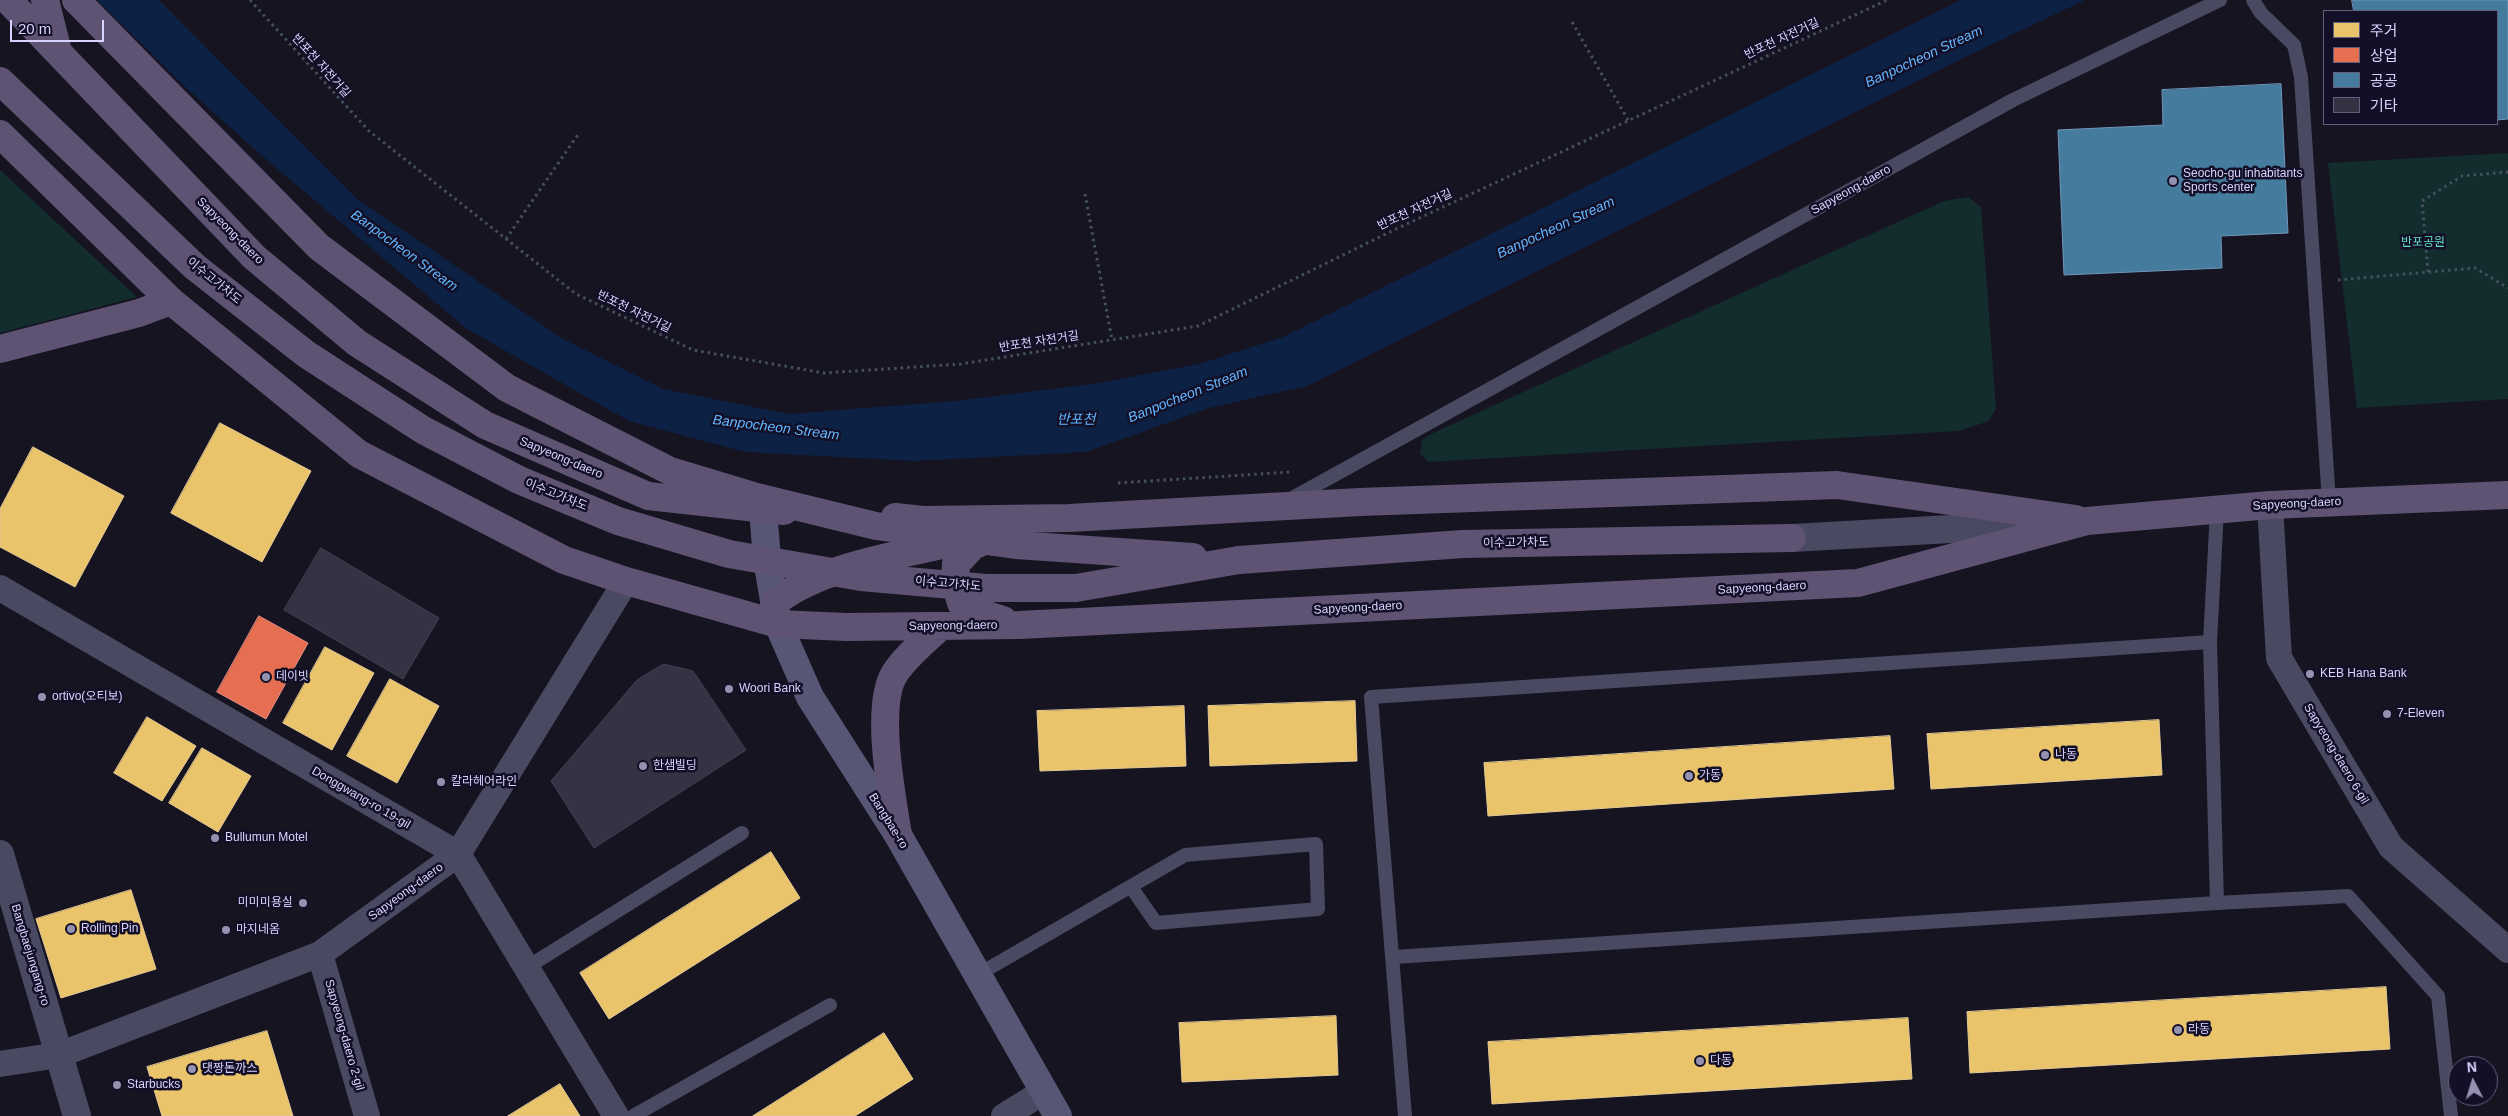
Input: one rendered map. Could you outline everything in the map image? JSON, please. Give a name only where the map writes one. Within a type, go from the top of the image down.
[{"type":"main road","name":"Sapyeong-daero","points":[[8,0],[254,258],[365,348],[485,425],[648,496],[763,510],[853,513],[923,520],[1069,518],[1278,506],[1837,485],[2087,521]]},
{"type":"main road","points":[[45,0],[59,53]]},
{"type":"main road","name":"이수고가차도","points":[[76,0],[319,247],[507,388],[670,471],[753,496],[876,526],[1016,545],[1239,560]]},
{"type":"main road","name":"이수고가차도","points":[[0,81],[195,267],[306,354],[422,430],[518,480],[618,521],[729,554],[861,577],[986,588],[1076,588],[1239,560],[1463,544],[1792,538]]},
{"type":"main road","name":"Sapyeong-daero","points":[[0,134],[171,301],[359,454],[564,560],[626,581],[776,614],[846,627],[1018,625],[1858,583],[2087,521],[2329,502],[2508,495]]},
{"type":"main road","points":[[0,348],[139,313],[171,301]]},
{"type":"main road","name":"Bangbae-ro","points":[[763,510],[776,614],[810,697],[898,835],[979,974],[1058,1116]]},
{"type":"main road","points":[[776,614],[791,590],[842,569],[1069,518]]},
{"type":"main road","points":[[1002,532],[973,546],[956,564],[955,582],[961,603],[978,612],[1018,625]]},
{"type":"main road","points":[[898,835],[889,779],[886,710],[888,691],[894,674],[912,652],[941,626]]},
{"type":"street","name":"Sapyeong-daero 6-gil","points":[[2270,506],[2279,658],[2391,847],[2508,950]]},
{"type":"street","name":"Sapyeong-daero","points":[[1792,538],[2087,521]]},
{"type":"street","name":"Sapyeong-daero","points":[[60,1055],[320,954],[458,854],[626,581]]},
{"type":"street","name":"Donggwang-ro 19-gil","points":[[0,588],[458,854],[616,1116]]},
{"type":"street","name":"Bangbaejungang-ro","points":[[0,854],[77,1116]]},
{"type":"street","name":"Sapyeong-daero 2-gil","points":[[320,954],[367,1116]]},
{"type":"street","points":[[0,1064],[60,1055]]},
{"type":"street","points":[[1004,1116],[1043,1092]]},
{"type":"lane","name":"Sapyeong-daero","points":[[1278,506],[2013,100],[2220,0]]},
{"type":"lane","points":[[2253,0],[2261,13],[2294,45],[2301,77],[2329,502]]},
{"type":"lane","points":[[2217,510],[2210,642],[2217,903]]},
{"type":"lane","points":[[1405,1116],[1394,957],[1371,696],[2210,642]]},
{"type":"lane","points":[[526,968],[742,833]]},
{"type":"lane","points":[[979,974],[1185,855],[1316,844],[1318,909],[1156,923],[1131,887]]},
{"type":"lane","points":[[1394,957],[2348,896],[2438,996],[2451,1116]]},
{"type":"lane","points":[[633,1116],[830,1005]]},
{"type":"path","name":"반포천 자전거길","points":[[250,0],[369,132],[576,294],[693,350],[824,372],[961,364],[1198,326],[1394,230],[1887,0]]},
{"type":"path","points":[[1572,22],[1628,120]]},
{"type":"path","points":[[506,239],[579,133]]},
{"type":"path","points":[[2428,272],[2422,202],[2462,176],[2508,172]]},
{"type":"path","points":[[1085,194],[1112,340]]},
{"type":"path","points":[[2314,283],[2475,268],[2508,288]]},
{"type":"path","points":[[1114,483],[1299,471]]},
{"type":"green space","name":"반포공원","points":[[2508,153],[2508,399],[2357,408],[2328,163]]},
{"type":"green space","points":[[0,170],[137,297],[0,333]]},
{"type":"green space","points":[[1968,197],[1981,207],[1996,408],[1989,421],[1959,431],[1428,462],[1420,453],[1422,440],[1433,433],[1944,201]]},
{"type":"water","name":"반포천","points":[[87,0],[159,0],[357,199],[563,339],[663,389],[788,414],[955,401],[1093,384],[1199,364],[1283,337],[1961,0],[2085,0],[1957,61],[1307,386],[1209,408],[1086,452],[915,461],[745,452],[629,421],[467,329],[268,161]]},
{"type":"pier","points":[[84,0],[97,0],[218,119],[85,2]]},
{"type":"building: 주거","points":[[220,423],[311,471],[262,562],[171,513]]},
{"type":"building: 주거","points":[[33,447],[124,496],[75,587],[0,547],[0,509]]},
{"type":"building: 주거","points":[[325,647],[374,673],[332,750],[283,723]]},
{"type":"building: 주거","points":[[390,679],[439,706],[397,783],[347,756]]},
{"type":"building: 주거","points":[[1355,701],[1357,761],[1210,766],[1208,706]]},
{"type":"building: 주거","points":[[1184,706],[1186,766],[1040,771],[1037,711]]},
{"type":"building: 주거","points":[[147,717],[196,746],[162,801],[114,773]]},
{"type":"building: 주거","name":"나동","points":[[2159,720],[2162,775],[1931,789],[1927,734]]},
{"type":"building: 주거","name":"가동","points":[[1890,736],[1894,789],[1488,816],[1484,763]]},
{"type":"building: 주거","points":[[202,748],[251,776],[218,832],[169,803]]},
{"type":"building: 주거","points":[[771,852],[800,898],[609,1019],[580,973]]},
{"type":"building: 주거","points":[[131,890],[156,969],[61,998],[36,919]]},
{"type":"building: 주거","name":"라동","points":[[2386,987],[2390,1049],[1970,1073],[1967,1012]]},
{"type":"building: 주거","points":[[1336,1016],[1338,1075],[1182,1082],[1179,1023]]},
{"type":"building: 주거","name":"다동","points":[[1908,1018],[1912,1079],[1492,1104],[1488,1042]]},
{"type":"building: 주거","points":[[267,1031],[293,1116],[162,1116],[147,1067]]},
{"type":"building: 주거","points":[[884,1033],[913,1079],[855,1116],[753,1116]]},
{"type":"building: 주거","points":[[560,1084],[580,1116],[508,1116]]},
{"type":"building: 상업","points":[[259,616],[308,643],[266,719],[217,692]]},
{"type":"building: 공공","points":[[2352,0],[2508,0],[2508,119],[2498,120],[2498,10],[2354,10]]},
{"type":"building: 공공","name":"Seocho-gu inhabitants Sports center","points":[[2281,84],[2288,233],[2221,236],[2222,268],[2064,275],[2058,130],[2163,125],[2162,90]]},
{"type":"building: 기타","points":[[321,548],[439,618],[403,679],[284,610]]},
{"type":"building: 기타","name":"한샘빌딩","points":[[664,664],[693,671],[746,750],[594,848],[551,781],[637,680]]},
{"type":"place","name":"Seocho-gu inhabitants Sports center","points":[[2173,181]]},
{"type":"place","name":"KEB Hana Bank","points":[[2310,674]]},
{"type":"place","name":"데이빗","points":[[266,677]]},
{"type":"place","name":"Woori Bank","points":[[729,689]]},
{"type":"place","name":"ortivo(오티보)","points":[[42,697]]},
{"type":"place","name":"7-Eleven","points":[[2387,714]]},
{"type":"place","name":"나동","points":[[2045,755]]},
{"type":"place","name":"한샘빌딩","points":[[643,766]]},
{"type":"place","name":"가동","points":[[1689,776]]},
{"type":"place","name":"칼라헤어라인","points":[[441,782]]},
{"type":"place","name":"Bullumun Motel","points":[[215,838]]},
{"type":"place","name":"미미미용실","points":[[303,903]]},
{"type":"place","name":"Rolling Pin","points":[[71,929]]},
{"type":"place","name":"마지네옴","points":[[226,930]]},
{"type":"place","name":"라동","points":[[2178,1030]]},
{"type":"place","name":"다동","points":[[1700,1061]]},
{"type":"place","name":"댓짱돈까스","points":[[192,1069]]},
{"type":"place","name":"Starbucks","points":[[117,1085]]},
{"type":"water label","name":"Banpocheon Stream","points":[[1924,57]]},
{"type":"water label","name":"Banpocheon Stream","points":[[1556,228]]},
{"type":"water label","name":"Banpocheon Stream","points":[[404,251]]},
{"type":"water label","name":"Banpocheon Stream","points":[[1188,395]]},
{"type":"water label","name":"Banpocheon Stream","points":[[776,428]]}]
